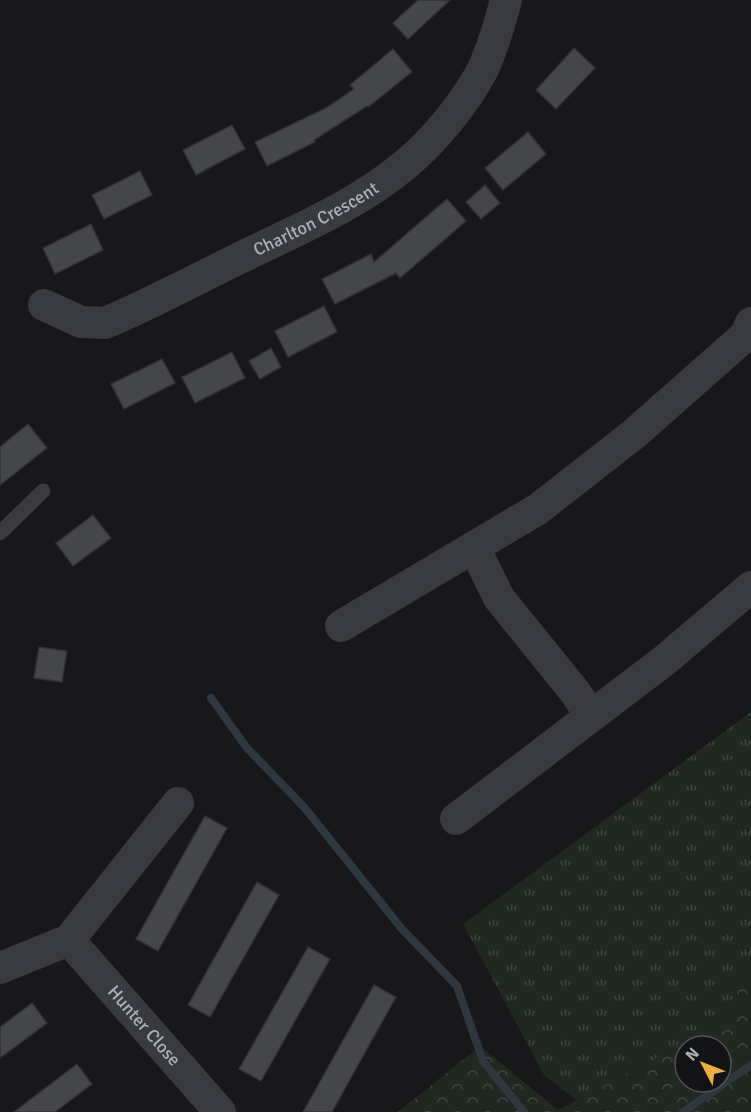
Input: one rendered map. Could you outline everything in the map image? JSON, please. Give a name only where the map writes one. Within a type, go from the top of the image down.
[{"type":"street","name":"Charlton Crescent","points":[[44,305],[81,322],[105,323],[359,197],[405,166],[423,150],[457,109],[482,70],[498,30],[506,0]]},
{"type":"street","points":[[341,626],[538,509],[634,434],[746,335],[751,323]]},
{"type":"street","points":[[474,547],[499,598],[575,692],[591,716]]},
{"type":"street","points":[[456,819],[665,660],[751,587]]},
{"type":"street","points":[[0,968],[69,940],[178,803]]},
{"type":"street","name":"Hunter Close","points":[[69,940],[220,1112]]},
{"type":"lane","points":[[0,533],[43,491]]},
{"type":"green space","points":[[751,712],[751,970],[731,986],[739,1015],[706,1034],[673,1034],[673,1055],[592,1112],[544,1075],[463,924]]},
{"type":"green space","points":[[751,970],[751,1112],[398,1112],[480,1046],[558,1110],[673,1049],[673,1094],[733,1094],[733,1034],[702,1034],[738,1015],[731,986]]},
{"type":"building","points":[[418,0],[450,0],[408,39],[393,23]]},
{"type":"building","points":[[574,48],[595,68],[556,109],[536,90]]},
{"type":"building","points":[[393,49],[412,72],[368,107],[314,140],[315,142],[267,166],[255,142],[326,108],[354,89],[350,85]]},
{"type":"building","points":[[232,125],[245,149],[196,175],[183,150]]},
{"type":"building","points":[[528,132],[546,154],[503,190],[485,168]]},
{"type":"building","points":[[140,171],[152,195],[104,219],[92,195]]},
{"type":"building","points":[[485,185],[500,203],[481,219],[466,202]]},
{"type":"building","points":[[447,199],[466,221],[400,278],[396,273],[335,304],[322,279],[371,254],[374,262]]},
{"type":"building","points":[[91,224],[103,250],[55,274],[43,248]]},
{"type":"building","points":[[324,306],[337,332],[288,357],[275,331]]},
{"type":"building","points":[[271,348],[281,367],[260,379],[249,361]]},
{"type":"building","points":[[232,352],[245,378],[195,403],[182,377]]},
{"type":"building","points":[[162,359],[175,383],[124,409],[111,384]]},
{"type":"building","points":[[28,424],[47,448],[0,485],[0,447]]},
{"type":"building","points":[[93,515],[111,538],[73,566],[56,543]]},
{"type":"building","points":[[39,647],[67,651],[62,682],[34,678]]},
{"type":"building","points":[[205,816],[227,828],[158,951],[136,939]]},
{"type":"building","points":[[257,882],[279,895],[210,1017],[188,1005]]},
{"type":"building","points":[[308,947],[330,959],[261,1081],[239,1069]]},
{"type":"building","points":[[374,985],[396,997],[332,1112],[303,1112]]},
{"type":"building","points":[[32,1003],[47,1023],[0,1058],[0,1027]]},
{"type":"building","points":[[77,1064],[92,1084],[55,1112],[14,1112]]},
{"type":"waterway","points":[[211,698],[247,748],[304,807],[402,929],[457,986],[483,1061],[524,1112]]},
{"type":"waterway","points":[[683,1112],[751,1065]]}]
